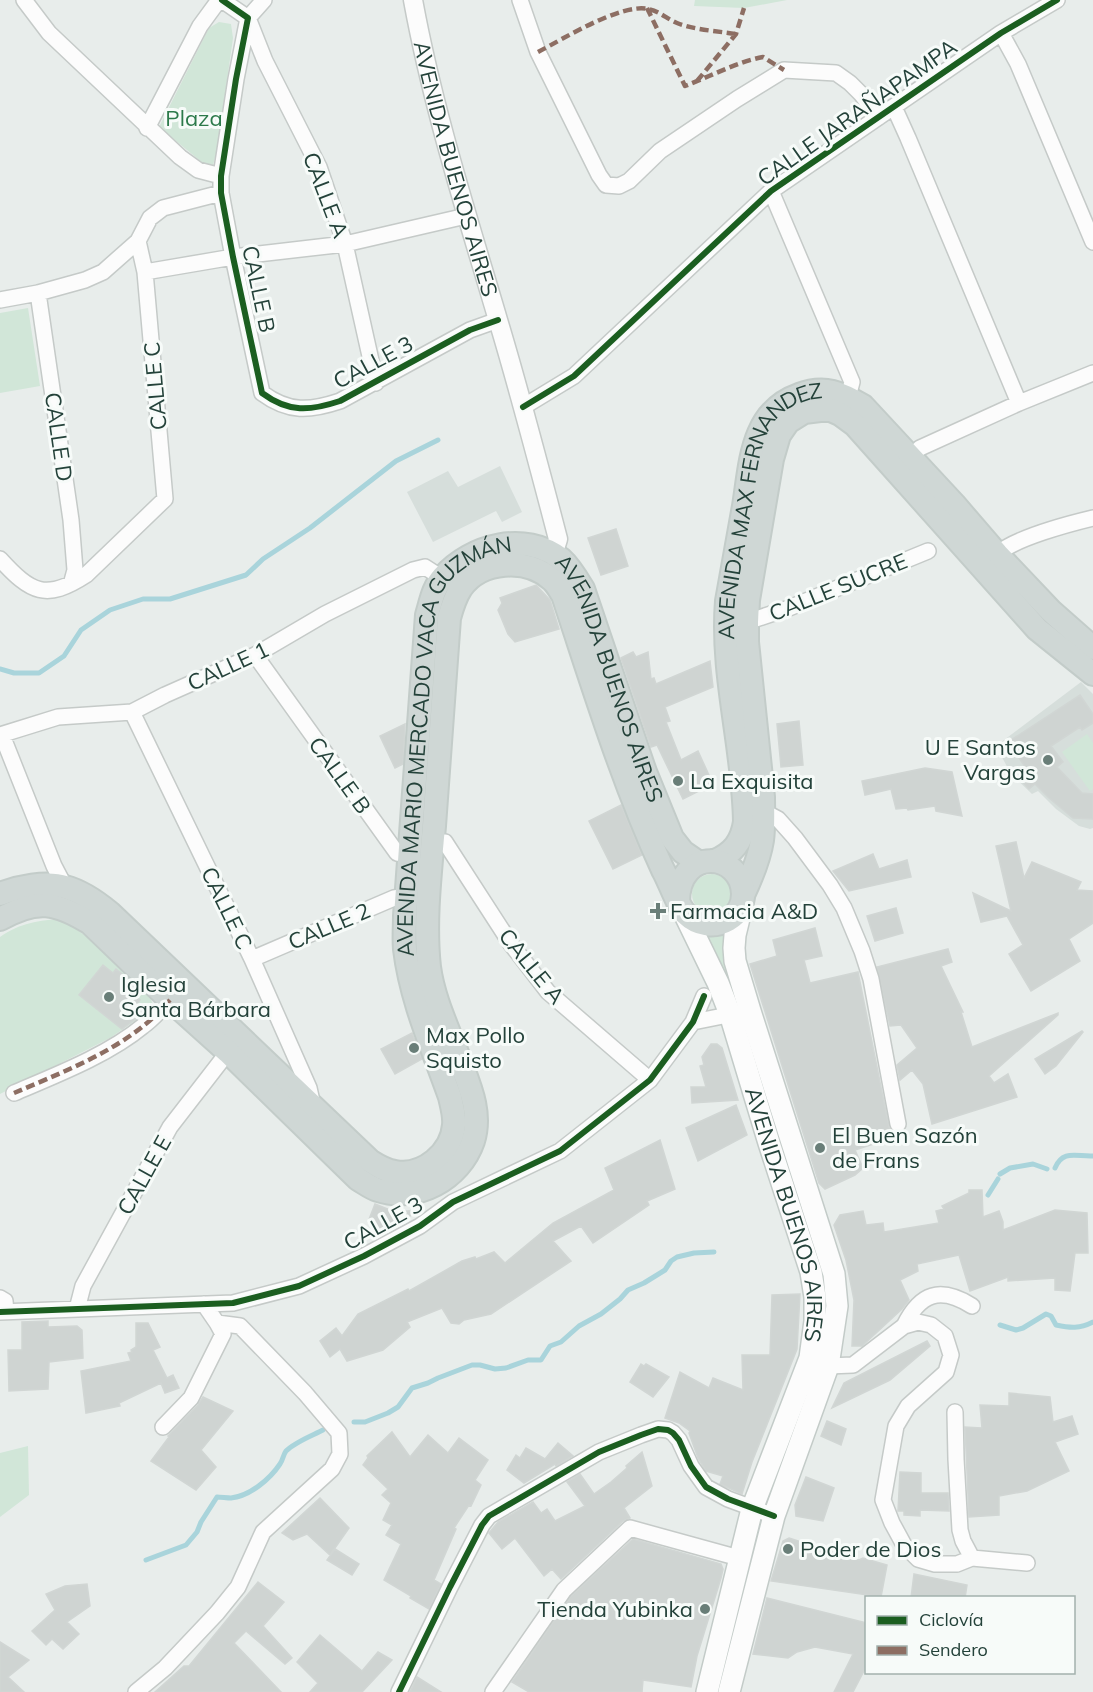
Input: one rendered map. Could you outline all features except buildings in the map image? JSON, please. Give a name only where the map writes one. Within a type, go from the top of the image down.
[{"type":"main road","name":"AVENIDA MAX FERNANDEZ","points":[[707,862],[725,857],[733,850],[743,833],[745,822],[727,651],[736,622],[748,600],[772,459],[779,435],[788,422],[804,412],[831,410],[844,405],[855,425],[902,464],[989,561],[1037,629],[1093,674]]},
{"type":"main road","name":"AVENIDA MARIO MERCADO VACA GUZMÁN","points":[[0,894],[39,885],[63,897],[98,903],[234,1044],[306,1114],[358,1179],[376,1190],[393,1194],[431,1188],[436,1173],[455,1171],[470,1150],[474,1139],[476,1115],[473,1095],[440,1007],[430,970],[410,855],[427,615],[433,592],[442,578],[458,562],[479,550],[502,544],[535,547],[547,563],[531,568],[513,564],[499,565],[479,572],[462,586],[453,602],[449,618],[432,842],[418,896]]},
{"type":"main road","name":"AVENIDA BUENOS AIRES","points":[[707,862],[683,852],[672,838],[645,772],[583,589],[562,560],[547,563],[553,580],[563,596],[626,782],[657,856],[718,983],[740,1013],[834,1274],[837,1306],[828,1366],[774,1516],[729,1692]]},
{"type":"main road","name":"AVENIDA MAX FERNANDEZ","points":[[989,561],[1093,648]]},
{"type":"main road","name":"AVENIDA MAX FERNANDEZ","points":[[736,622],[747,642],[764,797],[762,840],[742,901]]},
{"type":"main road","points":[[707,862],[730,867],[738,875],[742,885],[742,901],[736,914],[718,924],[708,925],[698,923],[681,907],[678,890],[687,872],[707,862]]},
{"type":"main road","name":"AVENIDA MARIO MERCADO VACA GUZMÁN","points":[[0,919],[11,913],[49,904],[63,897]]},
{"type":"main road","name":"AVENIDA MARIO MERCADO VACA GUZMÁN","points":[[63,897],[170,1000],[234,1044]]},
{"type":"main road","name":"AVENIDA BUENOS AIRES","points":[[707,1692],[752,1509],[810,1358],[815,1321],[811,1272],[765,1132],[740,1013],[734,948],[742,901]]},
{"type":"street","points":[[24,0],[49,33],[147,128],[198,170],[221,176]]},
{"type":"street","points":[[147,128],[200,26],[221,0],[248,18],[264,0]]},
{"type":"street","name":"AVENIDA BUENOS AIRES","points":[[413,0],[428,69],[466,216],[523,407],[558,539],[547,563]]},
{"type":"street","points":[[520,0],[538,52],[599,175],[606,185],[612,187],[629,182],[660,151],[736,99],[784,70],[836,73],[861,94],[879,117]]},
{"type":"street","name":"CALLE JARAÑAPAMPA","points":[[523,407],[574,376],[771,191],[1001,33],[1057,0]]},
{"type":"street","name":"CALLE B","points":[[248,18],[221,176],[221,193],[262,393]]},
{"type":"street","name":"CALLE A","points":[[248,18],[265,61],[319,167],[345,244],[376,383]]},
{"type":"street","points":[[1001,33],[1018,64],[1093,242]]},
{"type":"street","points":[[894,107],[1019,403]]},
{"type":"street","points":[[771,191],[852,382],[844,405]]},
{"type":"street","points":[[0,300],[38,293],[85,280],[103,272],[138,241],[150,218],[163,208],[221,193]]},
{"type":"street","points":[[145,272],[233,257],[345,244],[466,216]]},
{"type":"street","name":"CALLE C","points":[[72,581],[78,581],[86,575],[165,500],[145,272],[138,241]]},
{"type":"street","name":"CALLE D","points":[[38,293],[71,520],[75,570],[72,581]]},
{"type":"street","name":"CALLE 3","points":[[262,393],[288,407],[319,408],[340,401],[376,383],[470,330],[498,320]]},
{"type":"street","points":[[902,464],[920,448],[1019,403],[1093,373]]},
{"type":"street","points":[[989,561],[1006,546],[1093,518]]},
{"type":"street","name":"CALLE SUCRE","points":[[736,622],[789,608],[928,551]]},
{"type":"street","points":[[0,559],[23,582],[34,588],[54,591],[69,585],[72,581]]},
{"type":"street","name":"CALLE 1","points":[[1,735],[58,717],[132,712],[255,655],[325,614],[413,570],[425,567],[442,578]]},
{"type":"street","name":"CALLE B","points":[[255,655],[396,853],[410,855]]},
{"type":"street","name":"CALLE C","points":[[132,712],[252,958],[309,1088],[306,1114]]},
{"type":"street","points":[[1,735],[54,866],[63,897]]},
{"type":"street","points":[[763,811],[778,819],[830,885],[844,908],[871,979],[898,1124]]},
{"type":"street","name":"CALLE A","points":[[432,842],[445,842],[510,944],[548,992],[650,1080]]},
{"type":"street","name":"CALLE 2","points":[[252,958],[394,898],[418,896]]},
{"type":"street","name":"CALLE 3","points":[[2,1307],[77,1309],[233,1303],[299,1286],[364,1256],[420,1226],[453,1202],[560,1151],[650,1080],[693,1022],[704,996]]},
{"type":"street","points":[[14,1093],[109,1048],[143,1026],[170,1000]]},
{"type":"street","points":[[693,1022],[740,1013]]},
{"type":"street","name":"CALLE E","points":[[77,1309],[83,1286],[170,1127],[234,1044]]},
{"type":"street","points":[[436,1173],[453,1202]]},
{"type":"street","points":[[904,1326],[911,1313],[933,1295],[943,1293],[972,1306]]},
{"type":"street","points":[[163,1427],[191,1398],[223,1334],[204,1304]]},
{"type":"street","points":[[828,1366],[853,1365],[904,1326],[918,1322],[931,1325],[945,1336],[951,1355],[950,1365],[946,1372],[908,1406],[896,1426],[883,1500],[891,1523],[904,1545],[918,1559],[935,1564],[957,1564],[972,1558],[1027,1563]]},
{"type":"street","points":[[136,1692],[165,1668],[217,1613],[237,1587],[263,1532],[332,1469],[340,1454],[339,1433],[305,1393],[240,1326],[217,1323]]},
{"type":"street","points":[[955,1412],[960,1530],[972,1558]]},
{"type":"street","points":[[399,1692],[482,1525],[489,1516],[600,1452],[640,1435],[668,1430],[679,1440],[691,1466],[706,1487],[728,1499],[774,1516]]},
{"type":"street","points":[[493,1692],[564,1590],[630,1528],[739,1558]]},
{"type":"shaded area","points":[[500,466],[522,512],[502,522],[496,511],[433,542],[407,492],[448,471],[458,487]]},
{"type":"shaded area","name":"U E Santos Vargas","points":[[1081,682],[1093,694],[1093,828],[1090,829],[1079,826],[1056,809],[1038,791],[1032,794],[1011,774],[996,746]]},
{"type":"green space","points":[[695,0],[787,0],[744,8],[694,6]]},
{"type":"green space","name":"Plaza","points":[[219,22],[231,24],[233,38],[213,165],[204,164],[159,127],[209,28]]},
{"type":"green space","points":[[28,308],[40,386],[0,393],[0,313]]},
{"type":"green space","points":[[1087,734],[1093,743],[1093,789],[1090,791],[1062,752]]},
{"type":"green space","points":[[712,874],[726,880],[732,894],[726,908],[712,914],[698,908],[692,894],[698,880]]},
{"type":"green space","points":[[63,919],[88,938],[149,994],[153,1005],[148,1012],[110,1038],[0,1094],[0,937],[15,928],[30,923]]},
{"type":"green space","points":[[724,934],[725,959],[737,999],[733,1001],[705,935]]},
{"type":"green space","points":[[28,1446],[29,1495],[0,1517],[0,1453]]},
{"type":"waterway","points":[[0,669],[14,673],[39,673],[64,656],[81,630],[110,610],[143,599],[170,599],[246,575],[263,559],[310,528],[396,461],[438,440]]},
{"type":"waterway","points":[[1055,1168],[1058,1162],[1066,1156],[1093,1156]]},
{"type":"waterway","points":[[1000,1174],[1010,1168],[1033,1164],[1047,1169]]},
{"type":"waterway","points":[[988,1195],[998,1179]]},
{"type":"waterway","points":[[354,1422],[365,1422],[388,1413],[398,1407],[412,1388],[472,1365],[495,1369],[506,1368],[528,1360],[541,1360],[550,1346],[561,1342],[579,1326],[601,1314],[628,1290],[665,1270],[677,1257],[714,1252]]},
{"type":"waterway","points":[[1000,1325],[1016,1330],[1046,1314],[1051,1316],[1056,1325],[1061,1326],[1079,1327],[1093,1322]]},
{"type":"waterway","points":[[146,1560],[186,1545],[197,1532],[217,1497],[238,1497],[252,1490],[276,1470],[290,1448],[323,1430]]},
{"type":"marked path","points":[[647,8],[685,86],[763,57],[784,70]]},
{"type":"marked path","points":[[697,81],[736,34],[744,8]]},
{"type":"marked path","points":[[538,52],[592,23],[623,11],[637,9],[652,10],[677,23],[691,27],[736,34]]},
{"type":"marked path","points":[[14,1093],[81,1064],[114,1046],[147,1023],[170,1000]]},
{"type":"cycle path","points":[[222,0],[248,18],[221,176],[221,193],[262,393],[281,404],[300,408],[319,407],[340,401],[470,330],[498,320]]},
{"type":"cycle path","points":[[523,407],[574,376],[771,191],[1001,33],[1057,0]]},
{"type":"cycle path","points":[[0,1312],[233,1303],[299,1286],[364,1256],[420,1226],[453,1202],[560,1151],[650,1080],[693,1022],[704,996]]},
{"type":"cycle path","points":[[399,1692],[450,1587],[482,1525],[489,1516],[599,1452],[658,1429],[668,1430],[679,1440],[691,1466],[706,1487],[728,1499],[774,1516]]},
{"type":"place","name":"U E Santos Vargas","points":[[1048,760]]},
{"type":"place","name":"La Exquisita","points":[[678,781]]},
{"type":"place","name":"Farmacia A&D","points":[[658,911]]},
{"type":"place","name":"Iglesia Santa Bárbara","points":[[109,997]]},
{"type":"place","name":"Max Pollo Squisto","points":[[414,1048]]},
{"type":"place","name":"El Buen Sazón de Frans","points":[[820,1148]]},
{"type":"place","name":"Poder de Dios","points":[[788,1549]]},
{"type":"place","name":"Tienda Yubinka","points":[[705,1609]]}]
